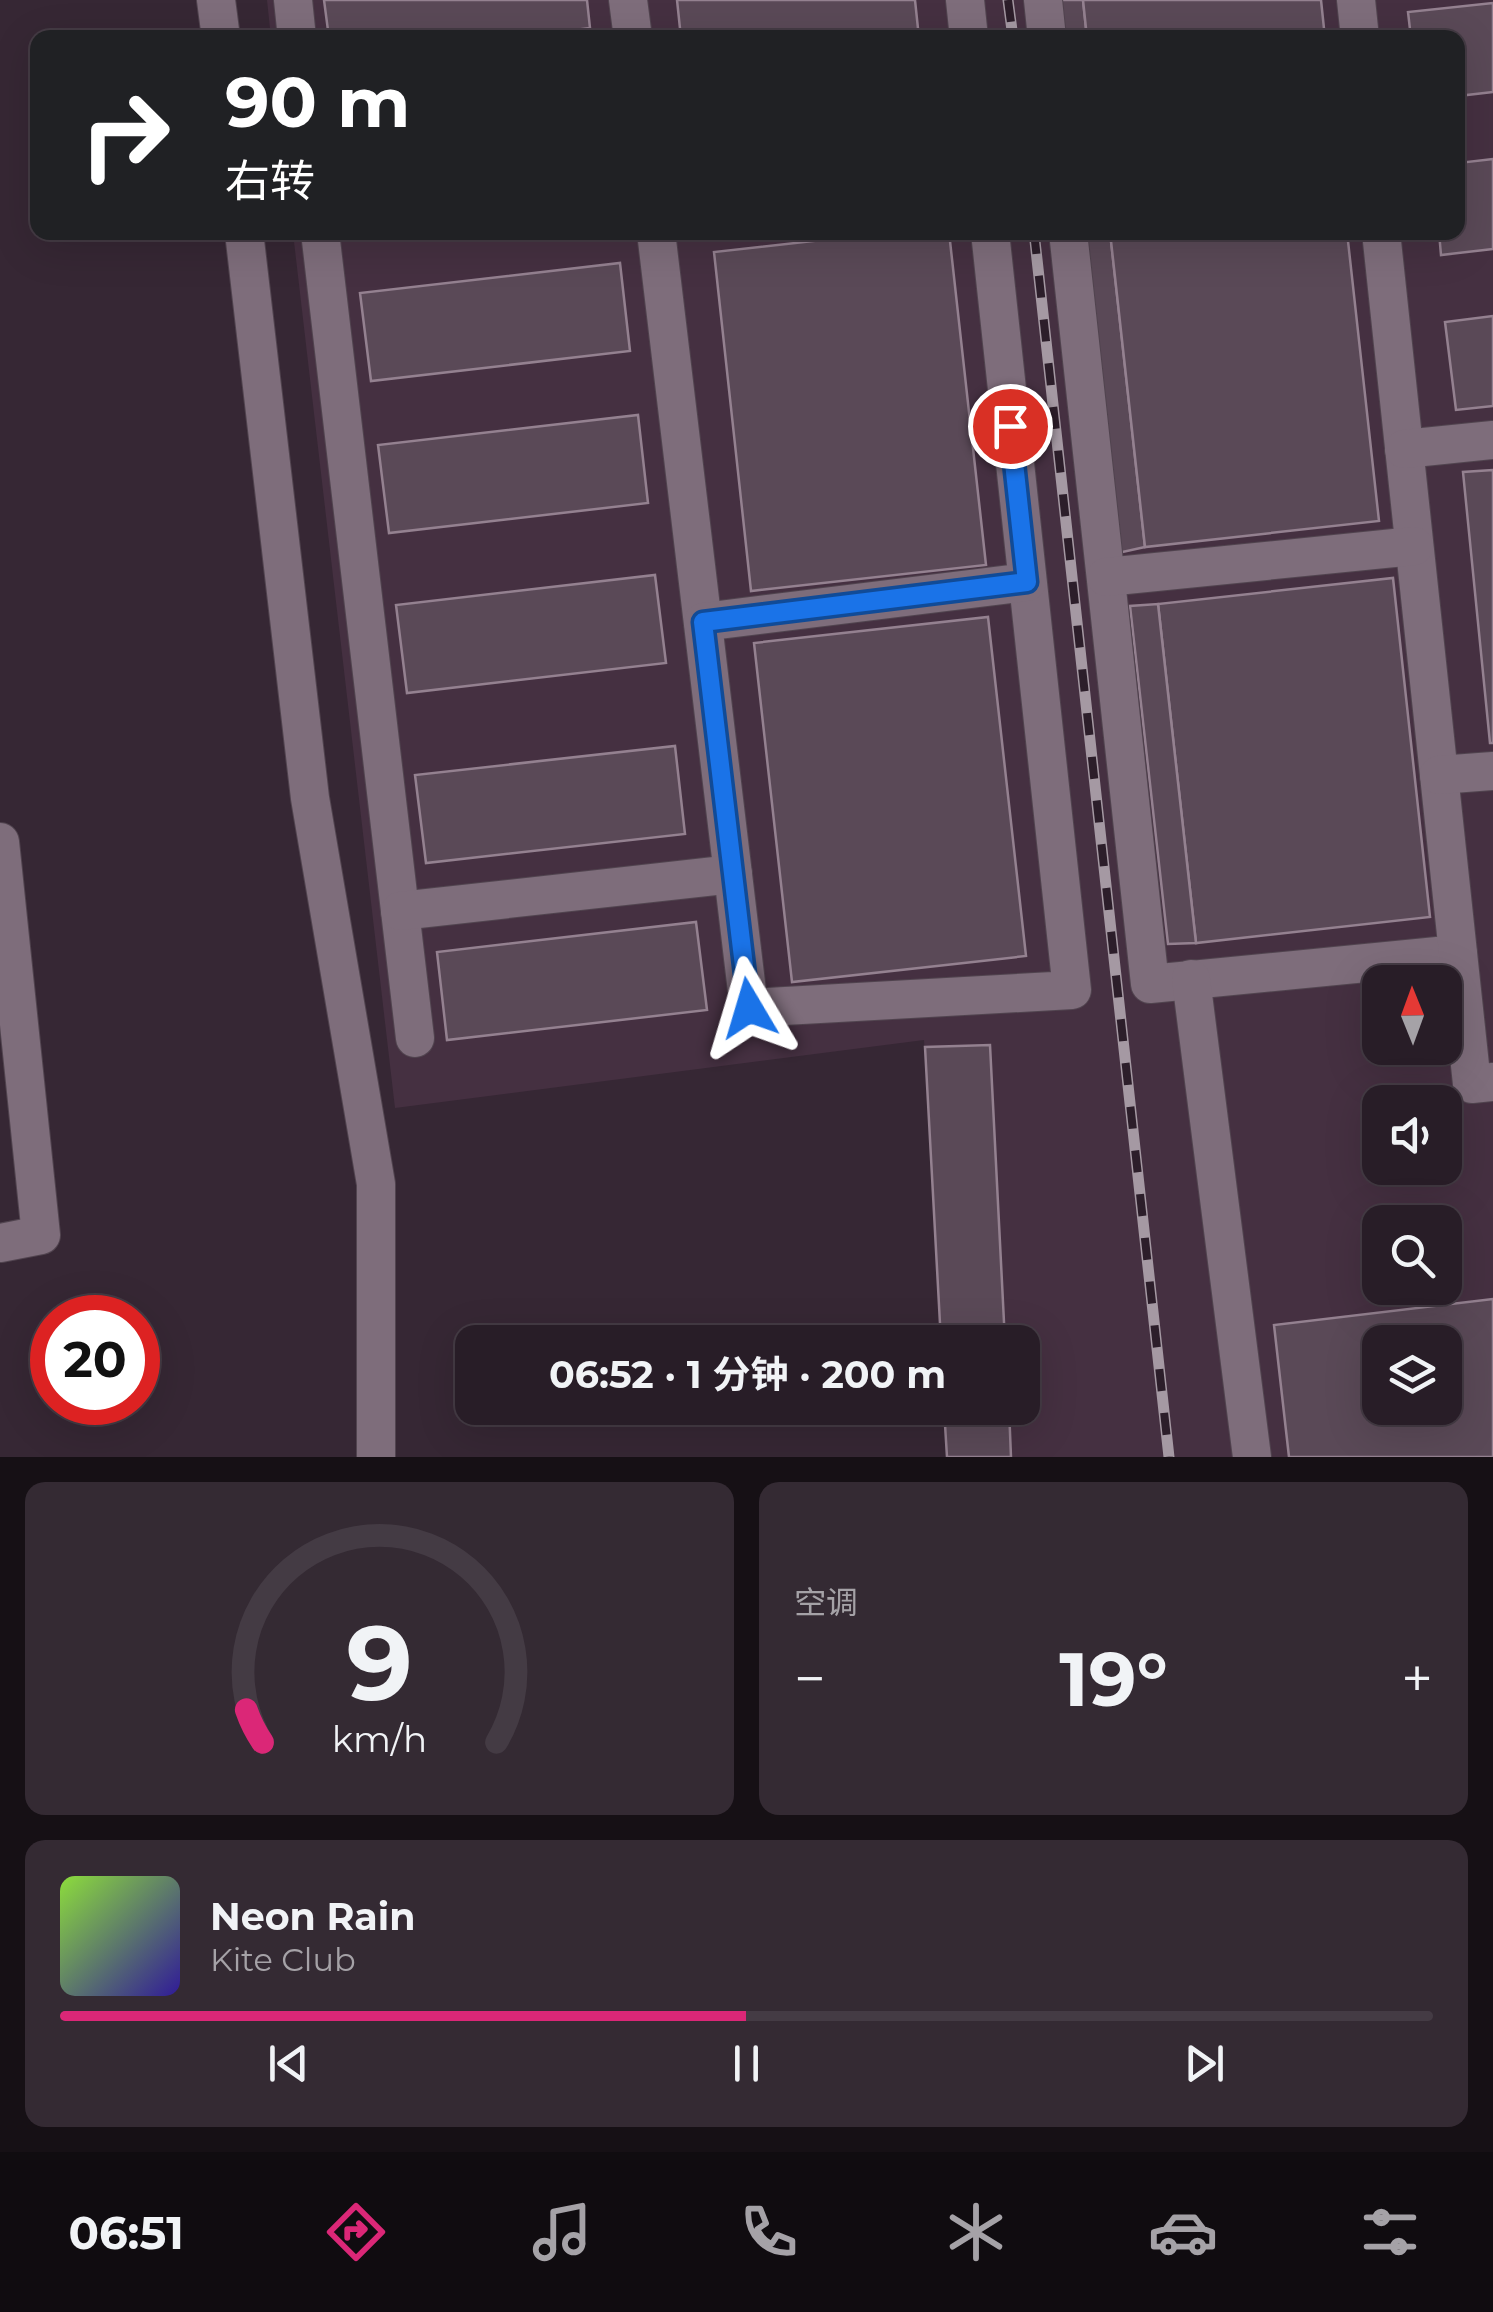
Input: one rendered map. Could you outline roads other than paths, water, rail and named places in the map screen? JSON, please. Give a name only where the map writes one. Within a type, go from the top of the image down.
[{"type":"street","points":[[216,0],[220,30]]},
{"type":"street","points":[[293,0],[296,30]]},
{"type":"street","points":[[628,0],[631,30]]},
{"type":"street","points":[[965,0],[968,30]]},
{"type":"street","points":[[1043,0],[1046,30]]},
{"type":"street","points":[[1356,0],[1359,30]]},
{"type":"street","points":[[245,240],[310,798],[376,1184],[376,1457]]},
{"type":"street","points":[[321,240],[415,1038]]},
{"type":"street","points":[[657,240],[749,1008],[1072,990],[991,240]]},
{"type":"street","points":[[1069,240],[1150,984],[1458,954]]},
{"type":"street","points":[[1382,240],[1472,1084],[1493,1082]]},
{"type":"street","points":[[1404,449],[1493,440]]},
{"type":"street","points":[[1106,577],[1414,546]]},
{"type":"street","points":[[703,622],[1027,582]]},
{"type":"street","points":[[1438,776],[1493,771]]},
{"type":"street","points":[[0,842],[41,1235],[0,1243]]},
{"type":"street","points":[[400,911],[733,874]]},
{"type":"street","points":[[1191,980],[1252,1457]]},
{"type":"railway","points":[[1008,0],[1012,30]]},
{"type":"railway","points":[[1035,240],[1169,1457]]}]
